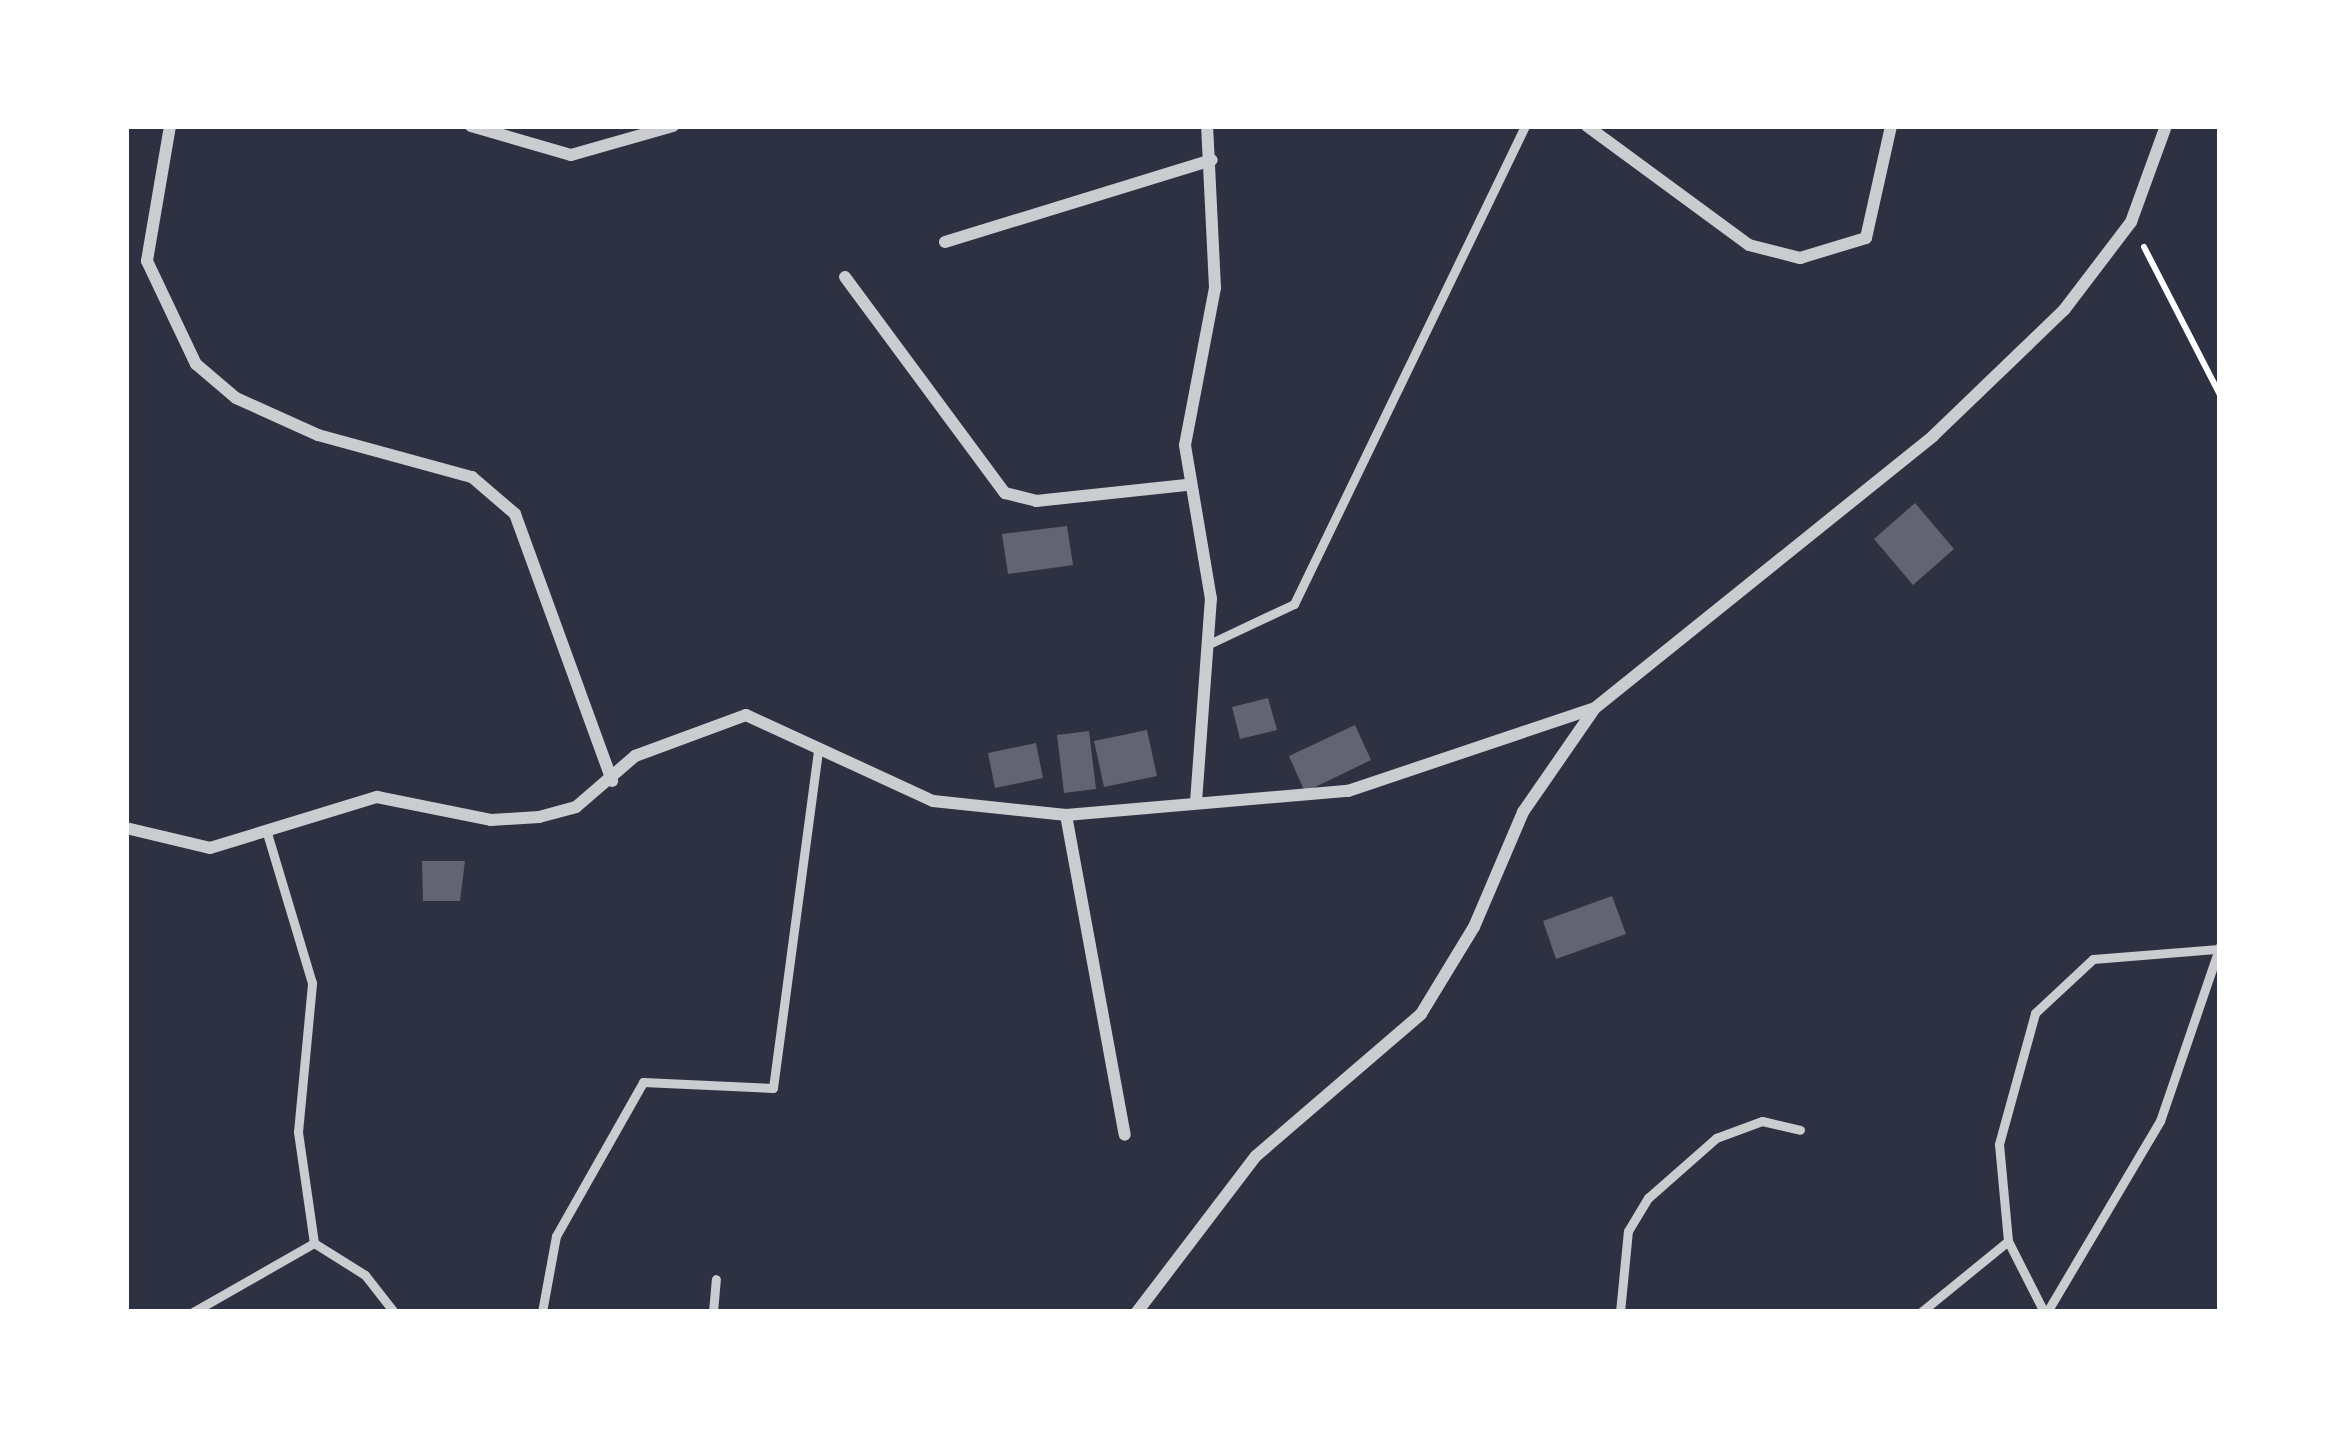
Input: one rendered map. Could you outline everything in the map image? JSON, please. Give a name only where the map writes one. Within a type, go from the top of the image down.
[{"type":"street","points":[[170,126],[147,261],[196,364],[236,398],[318,435],[472,477],[514,514],[612,781]]},
{"type":"street","points":[[471,126],[571,155],[673,126]]},
{"type":"street","points":[[1196,802],[1211,599],[1186,484],[1215,288],[1207,126]]},
{"type":"street","points":[[1587,126],[1749,245],[1800,259],[1866,238],[1891,126]]},
{"type":"street","points":[[1137,1312],[1256,1156],[1421,1014],[1523,812],[1595,708],[1933,436],[2065,310],[2132,222],[2166,126]]},
{"type":"street","points":[[945,242],[1212,160]]},
{"type":"street","points":[[845,277],[1004,493],[1036,502],[1186,484]]},
{"type":"street","points":[[126,828],[210,848],[376,797],[491,820],[539,817],[612,781],[635,756],[746,715],[933,801],[1066,815],[1348,791],[1595,708]]},
{"type":"street","points":[[1066,815],[1125,1135]]},
{"type":"lane","points":[[1209,644],[1294,604],[1525,126]]},
{"type":"lane","points":[[542,1312],[556,1236],[643,1082],[773,1088],[818,749]]},
{"type":"lane","points":[[267,833],[312,983],[298,1132],[314,1243],[364,1275],[394,1312]]},
{"type":"lane","points":[[2218,947],[2160,1121],[2046,1312],[2008,1241],[1999,1144],[2035,1013],[2093,959],[2218,947]]},
{"type":"lane","points":[[1620,1312],[1628,1231],[1648,1198],[1716,1138],[1762,1121],[1801,1130]]},
{"type":"lane","points":[[1921,1312],[2008,1241]]},
{"type":"lane","points":[[193,1312],[314,1243]]},
{"type":"lane","points":[[713,1312],[716,1279]]},
{"type":"path","points":[[2132,222],[2220,395]]},
{"type":"building","points":[[1915,503],[1954,549],[1913,585],[1874,539]]},
{"type":"building","points":[[1067,526],[1073,565],[1008,574],[1002,534]]},
{"type":"building","points":[[1268,698],[1277,730],[1240,739],[1232,707]]},
{"type":"building","points":[[1355,725],[1371,760],[1305,792],[1289,756]]},
{"type":"building","points":[[1147,730],[1157,776],[1104,787],[1094,741]]},
{"type":"building","points":[[1089,731],[1096,789],[1064,793],[1057,735]]},
{"type":"building","points":[[1036,743],[1043,778],[995,788],[988,753]]},
{"type":"building","points":[[422,861],[465,861],[460,901],[423,901]]},
{"type":"building","points":[[1612,896],[1626,934],[1556,959],[1543,921]]}]
